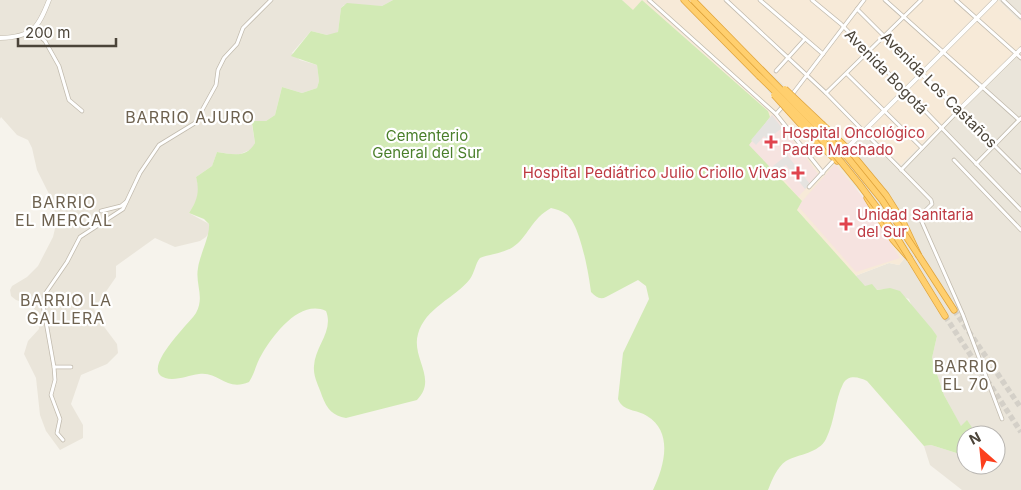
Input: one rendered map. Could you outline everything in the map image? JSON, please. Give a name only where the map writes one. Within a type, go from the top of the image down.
[{"type":"highway","points":[[684,0],[854,174],[880,210],[945,316]]},
{"type":"highway","points":[[693,0],[842,152],[872,186],[954,310]]},
{"type":"highway","points":[[759,76],[781,104],[835,159],[866,196],[894,240],[910,259]]},
{"type":"highway","points":[[774,82],[799,101],[846,148],[879,187],[903,222],[919,256]]},
{"type":"street","points":[[0,38],[20,36],[33,30],[39,24],[49,0]]},
{"type":"street","points":[[64,440],[58,433],[60,419],[50,395],[55,380],[42,305],[45,294],[67,262],[80,237],[122,211],[142,169],[159,145],[197,121],[216,85],[218,70],[227,54],[236,44],[243,28],[271,0]]},
{"type":"street","points":[[649,0],[776,114],[822,173]]},
{"type":"street","points":[[726,0],[826,93],[931,200],[932,204],[923,213],[921,220],[964,315],[1002,419]]},
{"type":"street","points":[[760,0],[823,54]]},
{"type":"street","name":"Avenida Bogotá","points":[[812,0],[843,28],[1021,210]]},
{"type":"street","points":[[776,114],[864,0]]},
{"type":"street","points":[[885,0],[1020,119],[976,164]]},
{"type":"street","points":[[826,93],[921,0]]},
{"type":"street","points":[[956,0],[1021,58]]},
{"type":"street","points":[[809,187],[943,50],[995,0]]},
{"type":"street","points":[[1003,0],[1021,17]]},
{"type":"street","name":"Avenida Los Castaños","points":[[857,9],[1021,172]]},
{"type":"street","points":[[33,30],[45,41],[59,66],[69,100],[82,111]]},
{"type":"street","points":[[776,71],[805,39]]},
{"type":"street","points":[[901,170],[1021,49]]},
{"type":"street","points":[[847,74],[922,148]]},
{"type":"street","points":[[954,160],[1019,224],[1021,230]]},
{"type":"street","points":[[100,211],[123,205],[131,193]]},
{"type":"street","points":[[54,367],[71,367]]},
{"type":"shaded area","points":[[0,0],[393,0],[382,6],[344,5],[341,8],[338,32],[333,35],[327,35],[311,31],[292,53],[300,60],[317,65],[319,81],[317,88],[302,93],[282,87],[275,115],[266,121],[252,125],[255,143],[252,149],[238,155],[217,152],[212,166],[196,177],[199,188],[197,200],[189,213],[209,224],[210,231],[206,237],[200,241],[175,247],[155,238],[116,266],[116,277],[94,309],[99,320],[117,344],[118,353],[107,364],[81,375],[71,404],[83,425],[83,438],[60,450],[46,431],[40,415],[36,378],[24,354],[28,341],[39,329],[38,317],[33,306],[16,300],[11,296],[10,290],[12,286],[27,277],[38,266],[53,237],[57,220],[51,198],[37,170],[32,148],[28,140],[17,135],[1,117],[0,119]]},
{"type":"shaded area","points":[[622,0],[642,0],[633,11]]},
{"type":"shaded area","points":[[642,0],[998,0],[1021,22],[1021,46],[901,165],[863,128],[847,144],[772,74],[764,82],[757,76],[774,100],[829,154],[849,178],[904,259],[899,265],[889,263],[855,276],[797,210],[749,145],[768,111]]},
{"type":"shaded area","points":[[998,0],[1021,0],[1021,22]]},
{"type":"shaded area","points":[[1021,46],[1021,490],[962,490],[930,465],[924,446],[931,445],[956,453],[956,475],[1006,475],[1006,425],[960,425],[944,395],[932,358],[937,336],[912,307],[909,299],[883,289],[876,290],[865,287],[855,276],[889,263],[899,265],[904,259],[861,193],[770,94],[760,80],[758,61],[847,144],[863,128],[901,165]]},
{"type":"shaded area","points":[[773,114],[819,175],[798,197],[774,166],[771,168],[747,144]]},
{"type":"shaded area","points":[[772,115],[782,128],[768,139],[764,136],[756,145],[751,140]]},
{"type":"shaded area","points":[[787,155],[810,184],[805,189],[786,165],[778,171],[773,166]]},
{"type":"shaded area","name":"Unidad Sanitaria del Sur","points":[[835,164],[862,196],[900,258],[856,272],[798,206]]},
{"type":"green space","name":"Cementerio General del Sur","points":[[393,0],[622,0],[633,10],[642,0],[768,111],[770,117],[749,145],[802,201],[797,210],[865,286],[872,284],[877,290],[890,288],[900,291],[937,336],[932,358],[944,395],[960,425],[956,425],[956,453],[931,445],[924,446],[867,381],[854,377],[848,379],[843,384],[829,432],[823,444],[814,450],[786,461],[775,474],[768,490],[653,490],[663,461],[664,440],[661,431],[647,416],[623,406],[618,399],[623,353],[649,299],[646,286],[638,280],[604,298],[600,298],[591,292],[583,250],[576,228],[566,214],[551,208],[539,217],[513,247],[480,258],[473,274],[464,286],[427,317],[418,334],[418,351],[425,376],[425,384],[423,392],[417,400],[346,418],[337,416],[331,411],[324,401],[314,374],[317,352],[328,325],[326,311],[316,309],[297,314],[281,328],[260,357],[249,382],[234,385],[206,374],[172,379],[161,376],[158,369],[160,360],[175,337],[199,307],[200,296],[197,274],[209,224],[204,219],[189,213],[197,196],[196,177],[212,166],[217,152],[238,154],[251,148],[255,143],[252,123],[254,121],[266,121],[275,115],[282,87],[302,93],[317,88],[319,81],[317,65],[291,56],[311,31],[327,35],[338,32],[341,8],[347,3],[382,6]]},
{"type":"green space","name":"Cementerio General del Sur","points":[[967,420],[970,425],[962,425]]},
{"type":"tunnel","points":[[954,310],[1021,408]]},
{"type":"tunnel","points":[[945,316],[1021,432]]},
{"type":"place","name":"Hospital Oncológico Padre Machado","points":[[771,142]]},
{"type":"place","name":"Hospital Pediátrico Julio Criollo Vivas","points":[[798,173]]},
{"type":"place","name":"Unidad Sanitaria del Sur","points":[[846,224]]},
{"type":"district","name":"BARRIO AJURO","points":[[190,117]]},
{"type":"district","name":"BARRIO EL MERCAL","points":[[64,211]]},
{"type":"district","name":"BARRIO LA GALLERA","points":[[66,309]]},
{"type":"district","name":"BARRIO EL 70","points":[[966,375]]}]
